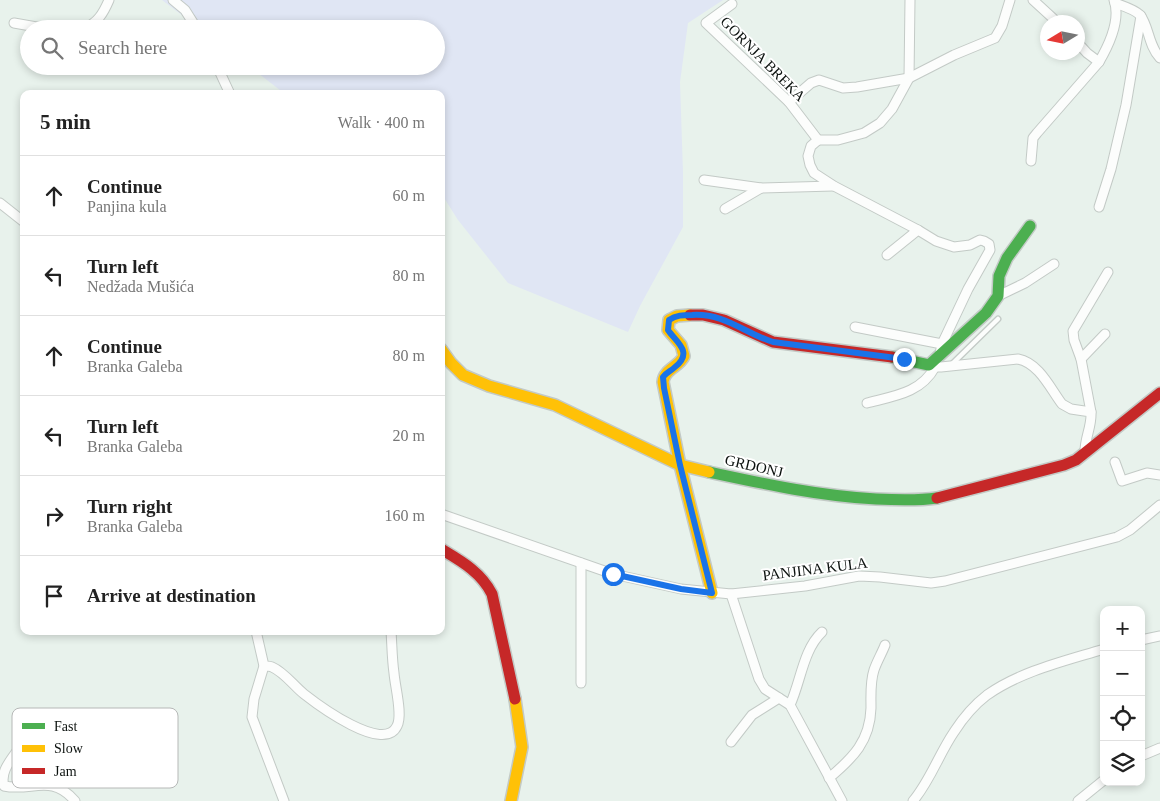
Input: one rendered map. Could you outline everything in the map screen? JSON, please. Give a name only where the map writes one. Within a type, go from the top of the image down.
[{"type":"street","points":[[97,20],[103,14],[109,0]]},
{"type":"street","points":[[173,0],[185,10],[191,20]]},
{"type":"street","points":[[867,403],[914,390],[931,375],[932,366],[968,289],[990,250],[989,244],[980,240],[970,245],[954,247],[936,241],[834,186],[814,173],[810,165],[808,156],[811,146],[818,140],[838,140],[864,133],[880,123],[892,109],[909,78],[910,0]]},
{"type":"street","points":[[789,102],[811,83],[819,80],[843,88],[909,78],[954,55],[995,38],[1002,26],[1010,0]]},
{"type":"street","points":[[1033,0],[1049,15]]},
{"type":"street","points":[[1031,161],[1034,138],[1037,133],[1106,51],[1112,36],[1115,20],[1115,2],[1141,16],[1154,50],[1160,58]]},
{"type":"street","name":"GORNJA BREKA","points":[[732,4],[706,23],[789,102],[818,140]]},
{"type":"street","points":[[1099,207],[1111,169],[1126,105],[1141,16]]},
{"type":"street","points":[[14,23],[20,24]]},
{"type":"street","points":[[1085,50],[1098,62]]},
{"type":"street","points":[[221,75],[228,90]]},
{"type":"street","points":[[704,180],[761,188],[834,186]]},
{"type":"street","points":[[725,209],[761,188]]},
{"type":"street","points":[[0,203],[20,219]]},
{"type":"street","points":[[998,296],[999,276],[1007,258],[1030,226]]},
{"type":"street","points":[[887,255],[918,230]]},
{"type":"street","points":[[941,349],[983,317],[998,296],[1025,283],[1054,264]]},
{"type":"street","points":[[1085,454],[1085,446],[1091,428],[1091,412],[1081,358],[1074,340],[1074,332],[1108,272]]},
{"type":"street","points":[[712,593],[680,465],[664,388],[663,377],[676,367],[683,358],[681,345],[668,330],[669,320],[673,317],[702,314],[716,316],[773,342],[880,355],[932,366],[1018,359],[1027,361],[1040,373],[1062,404],[1072,409],[1091,412]]},
{"type":"street","points":[[855,327],[941,349]]},
{"type":"street","points":[[1081,358],[1105,334]]},
{"type":"street","name":"GRDONJ","points":[[445,355],[463,375],[489,386],[570,411],[680,465],[786,489],[842,497],[918,500],[938,498],[1043,471],[1076,460],[1085,454]]},
{"type":"street","points":[[1085,454],[1160,393]]},
{"type":"street","points":[[1116,462],[1122,481],[1147,473],[1160,475]]},
{"type":"street","name":"PANJINA KULA","points":[[445,515],[581,563],[646,583],[731,594],[805,586],[859,576],[880,576],[931,583],[960,579],[1117,538],[1130,530],[1160,505]]},
{"type":"street","points":[[445,552],[479,574],[488,583],[492,594],[514,694],[522,747],[511,801]]},
{"type":"street","points":[[581,563],[581,683]]},
{"type":"street","points":[[731,594],[759,679],[765,689],[790,705],[829,778],[838,800]]},
{"type":"street","points":[[790,705],[797,690],[811,646],[822,632]]},
{"type":"street","points":[[257,635],[264,666],[254,699],[252,717],[284,801]]},
{"type":"street","points":[[264,666],[271,667],[280,672],[305,694],[348,724],[370,733],[385,734],[397,727],[399,717],[391,635]]},
{"type":"street","points":[[1145,639],[1160,636]]},
{"type":"street","points":[[829,778],[862,745],[871,716],[871,685],[874,670],[885,645]]},
{"type":"street","points":[[913,801],[952,734],[966,714],[986,696],[1007,683],[1052,665],[1100,650]]},
{"type":"street","points":[[731,742],[752,716],[779,698]]},
{"type":"street","points":[[1145,754],[1160,748]]},
{"type":"street","points":[[12,758],[0,774],[0,780],[4,786],[12,788]]},
{"type":"street","points":[[1078,801],[1100,783]]},
{"type":"street","points":[[59,788],[75,801]]},
{"type":"lane","points":[[950,366],[998,318]]},
{"type":"shaded area","points":[[162,0],[723,0],[688,23],[680,82],[683,227],[628,332],[508,283],[458,220],[445,199],[445,90],[280,90],[261,75],[445,75],[445,20],[188,20]]},
{"type":"traffic: fast","points":[[892,357],[929,365],[986,313],[998,296],[999,276],[1007,258],[1030,226]]},
{"type":"traffic: fast","points":[[709,472],[771,485],[834,495],[899,500],[937,498]]},
{"type":"traffic: slow","points":[[690,315],[677,316],[669,320],[668,330],[681,345],[684,356],[666,374],[663,382],[680,465],[712,593]]},
{"type":"traffic: slow","points":[[445,355],[463,375],[489,386],[555,405],[680,465],[709,472]]},
{"type":"traffic: slow","points":[[511,801],[522,747],[515,699]]},
{"type":"traffic: jam","points":[[690,315],[703,315],[724,320],[773,342],[892,357]]},
{"type":"traffic: jam","points":[[937,498],[1064,465],[1076,460],[1160,393]]},
{"type":"traffic: jam","points":[[445,552],[476,573],[492,594],[515,699]]},
{"type":"route","points":[[613,574],[646,583],[712,593],[680,465],[664,388],[663,377],[676,367],[683,358],[681,345],[668,330],[669,320],[673,317],[702,314],[716,316],[773,342],[904,359]]}]
